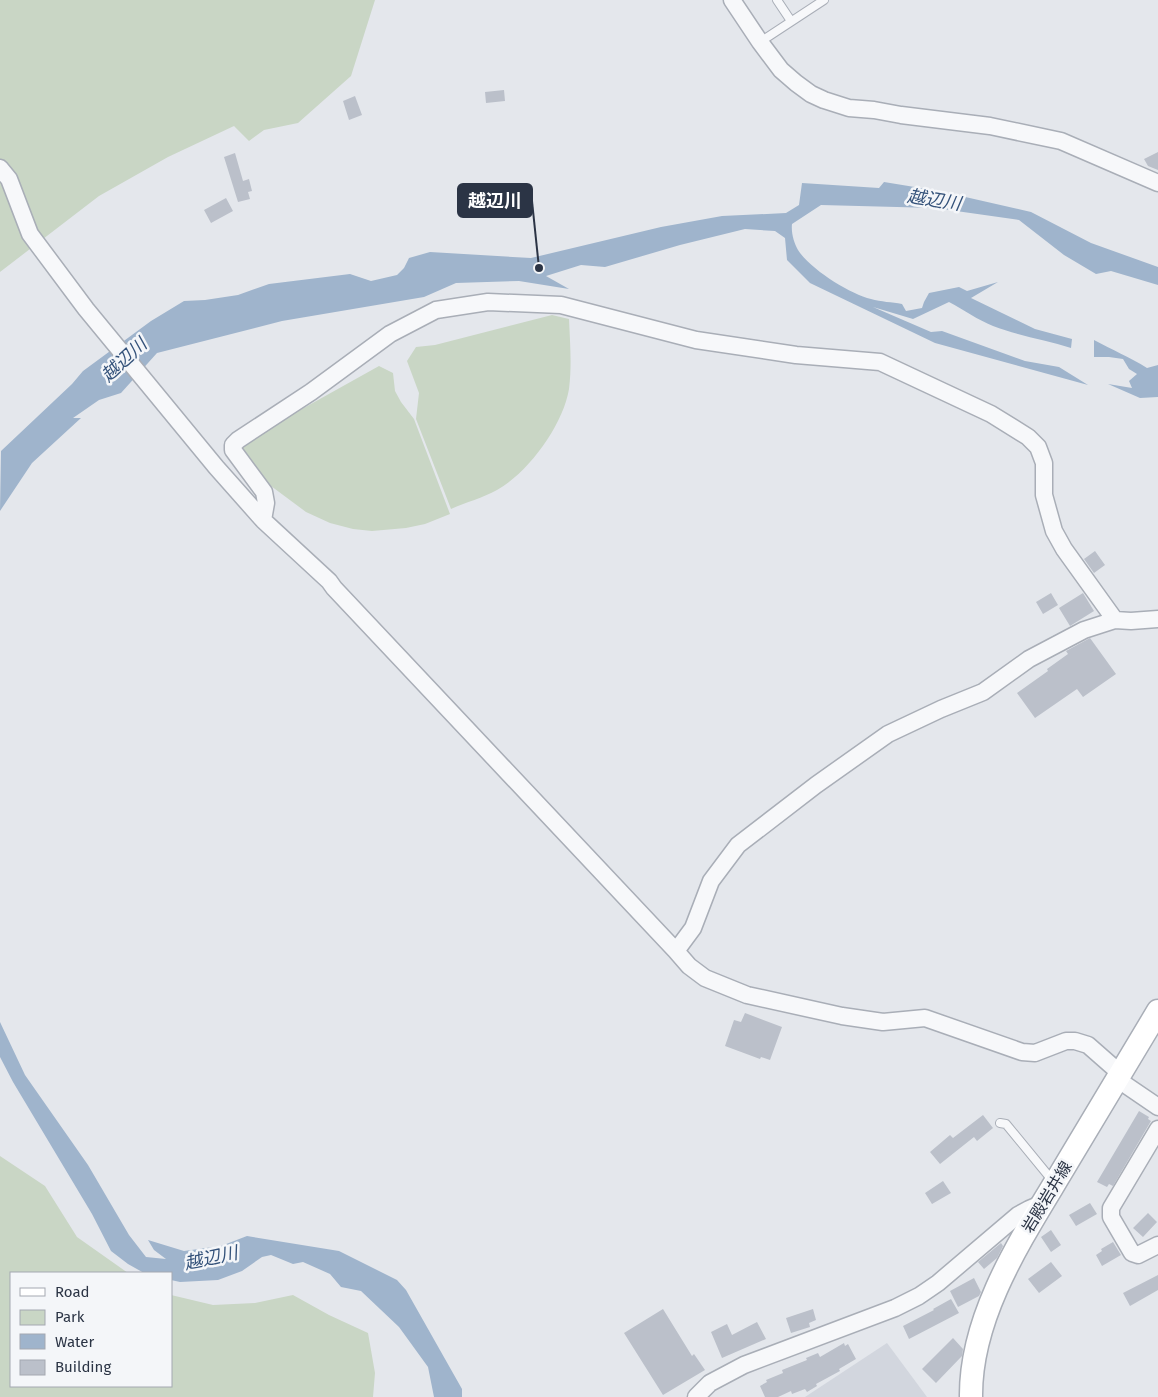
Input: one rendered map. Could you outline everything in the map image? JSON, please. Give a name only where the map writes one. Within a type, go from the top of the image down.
[{"type":"main road","name":"岩殿岩井線","points":[[971,1397],[974,1361],[986,1313],[1016,1250],[1158,1011]]},
{"type":"street","points":[[732,0],[781,70],[796,83],[824,100],[849,108],[990,126],[1061,141],[1158,183]]},
{"type":"street","points":[[0,168],[9,179],[30,234],[56,270],[216,466],[263,520],[329,582],[689,966],[704,978],[747,995],[842,1016],[883,1022],[925,1018],[1022,1052],[1035,1053],[1066,1041],[1075,1041],[1088,1045],[1119,1076],[1158,1107]]},
{"type":"street","points":[[263,520],[266,503],[264,492],[233,450],[233,445],[238,440],[311,392],[390,334],[436,310],[488,302],[561,305],[696,340],[796,355],[880,362],[991,414],[1028,437],[1038,447],[1044,463],[1044,495],[1054,532],[1115,620]]},
{"type":"street","points":[[676,950],[693,928],[711,881],[738,845],[816,785],[888,734],[941,709],[984,692],[1029,659],[1084,630],[1115,620],[1158,619]]},
{"type":"street","points":[[1158,1129],[1111,1208],[1111,1217],[1132,1254],[1138,1255],[1158,1245]]},
{"type":"street","points":[[696,1397],[710,1383],[744,1365],[895,1308],[919,1296],[938,1283],[1018,1215],[1029,1208],[1043,1203]]},
{"type":"lane","points":[[777,0],[791,21]]},
{"type":"lane","points":[[760,42],[824,0]]},
{"type":"lane","points":[[1000,1123],[1006,1124],[1055,1184]]},
{"type":"shaded area","points":[[887,1343],[927,1397],[805,1397]]},
{"type":"green space","points":[[0,0],[375,0],[351,76],[298,123],[264,130],[249,141],[234,126],[168,157],[99,196],[0,272]]},
{"type":"green space","points":[[552,315],[569,319],[570,380],[560,417],[543,446],[521,472],[492,493],[451,509],[416,419],[419,393],[407,361],[416,347],[435,345]]},
{"type":"green space","points":[[379,366],[393,373],[395,391],[414,419],[450,514],[425,524],[372,531],[353,529],[330,523],[306,512],[271,486],[241,448],[243,442]]},
{"type":"green space","points":[[0,1156],[45,1186],[77,1237],[127,1272],[10,1272],[10,1387],[172,1387],[172,1295],[213,1305],[255,1303],[293,1295],[329,1315],[368,1333],[375,1373],[373,1397],[0,1397]]},
{"type":"water","points":[[884,182],[939,191],[1031,212],[1091,243],[1158,267],[1158,285],[1111,271],[1096,274],[1064,255],[1019,220],[935,208],[821,205],[792,224],[792,234],[798,250],[812,265],[831,280],[862,296],[879,301],[902,304],[906,311],[922,308],[929,293],[959,287],[967,291],[998,282],[971,298],[1035,329],[1072,339],[1071,348],[993,326],[949,302],[913,319],[873,307],[931,332],[942,331],[1025,361],[1059,367],[1088,385],[935,343],[810,283],[787,260],[785,238],[775,231],[745,229],[680,245],[605,267],[581,265],[546,276],[569,289],[519,281],[456,283],[424,297],[282,321],[157,353],[121,393],[99,400],[73,418],[81,418],[32,463],[0,511],[1,451],[72,384],[83,371],[151,321],[184,301],[238,295],[269,284],[350,274],[371,281],[397,275],[404,268],[409,258],[430,252],[531,258],[661,227],[722,216],[786,213],[799,205],[802,183],[879,188]]},
{"type":"water","points":[[1094,340],[1147,368],[1158,365],[1158,397],[1140,398],[1108,384],[1132,388],[1129,381],[1137,374],[1129,369],[1123,359],[1094,357]]},
{"type":"water","points":[[0,1022],[25,1075],[88,1165],[129,1235],[146,1257],[166,1259],[154,1250],[148,1240],[184,1251],[221,1246],[247,1236],[339,1251],[397,1280],[406,1290],[462,1389],[462,1397],[434,1397],[428,1367],[399,1327],[361,1291],[341,1287],[330,1274],[303,1262],[293,1264],[271,1255],[262,1257],[242,1271],[218,1280],[180,1282],[172,1280],[172,1272],[142,1272],[128,1264],[111,1251],[92,1214],[0,1057]]},
{"type":"building","points":[[504,90],[505,101],[486,103],[485,92]]},
{"type":"building","points":[[355,96],[362,115],[349,120],[343,101]]},
{"type":"building","points":[[1158,152],[1158,170],[1148,166],[1144,159]]},
{"type":"building","points":[[235,153],[243,181],[249,179],[252,191],[248,192],[250,199],[238,202],[224,157]]},
{"type":"building","points":[[226,198],[233,211],[211,223],[204,210]]},
{"type":"building","points":[[1095,551],[1105,565],[1094,573],[1084,559]]},
{"type":"building","points":[[1051,593],[1058,605],[1043,614],[1036,602]]},
{"type":"building","points":[[1083,593],[1094,611],[1070,626],[1059,608]]},
{"type":"building","points":[[1090,638],[1116,674],[1083,697],[1077,689],[1035,718],[1017,693],[1068,654],[1066,651]]},
{"type":"building","points":[[745,1013],[782,1027],[770,1060],[761,1057],[760,1059],[725,1046],[734,1020],[741,1022]]},
{"type":"building","points":[[1139,1111],[1149,1117],[1148,1119],[1151,1121],[1113,1186],[1109,1184],[1107,1187],[1097,1182]]},
{"type":"building","points":[[983,1115],[993,1128],[977,1141],[974,1137],[940,1164],[930,1152],[950,1135],[953,1138]]},
{"type":"building","points":[[943,1181],[951,1193],[932,1204],[925,1193]]},
{"type":"building","points":[[1090,1203],[1097,1214],[1076,1226],[1069,1215]]},
{"type":"building","points":[[1148,1213],[1157,1222],[1143,1237],[1133,1228]]},
{"type":"building","points":[[1051,1230],[1061,1245],[1051,1252],[1041,1237]]},
{"type":"building","points":[[1113,1242],[1121,1255],[1102,1266],[1096,1255],[1102,1251],[1101,1249]]},
{"type":"building","points":[[1001,1243],[1003,1246],[997,1258],[984,1269],[978,1262]]},
{"type":"building","points":[[1051,1262],[1062,1276],[1039,1293],[1028,1279]]},
{"type":"building","points":[[1158,1275],[1158,1290],[1130,1306],[1123,1293]]},
{"type":"building","points":[[974,1278],[981,1292],[979,1296],[958,1307],[950,1291]]},
{"type":"building","points":[[951,1299],[959,1313],[909,1339],[903,1326]]},
{"type":"building","points":[[663,1309],[692,1356],[694,1354],[705,1370],[663,1395],[624,1333]]},
{"type":"building","points":[[813,1309],[816,1320],[809,1323],[810,1327],[791,1333],[786,1318]]},
{"type":"building","points":[[757,1322],[766,1339],[722,1358],[711,1332],[727,1324],[732,1335]]},
{"type":"building","points":[[953,1338],[963,1349],[962,1356],[936,1383],[922,1369]]},
{"type":"building","points":[[844,1343],[845,1346],[848,1344],[856,1359],[839,1369],[840,1371],[816,1384],[817,1386],[807,1392],[805,1389],[792,1394],[791,1391],[778,1397],[765,1397],[760,1386],[767,1382],[766,1380],[783,1373],[782,1370],[807,1360],[806,1358],[818,1353],[820,1357]]},
{"type":"place","name":"越辺川","points":[[539,268]]}]
